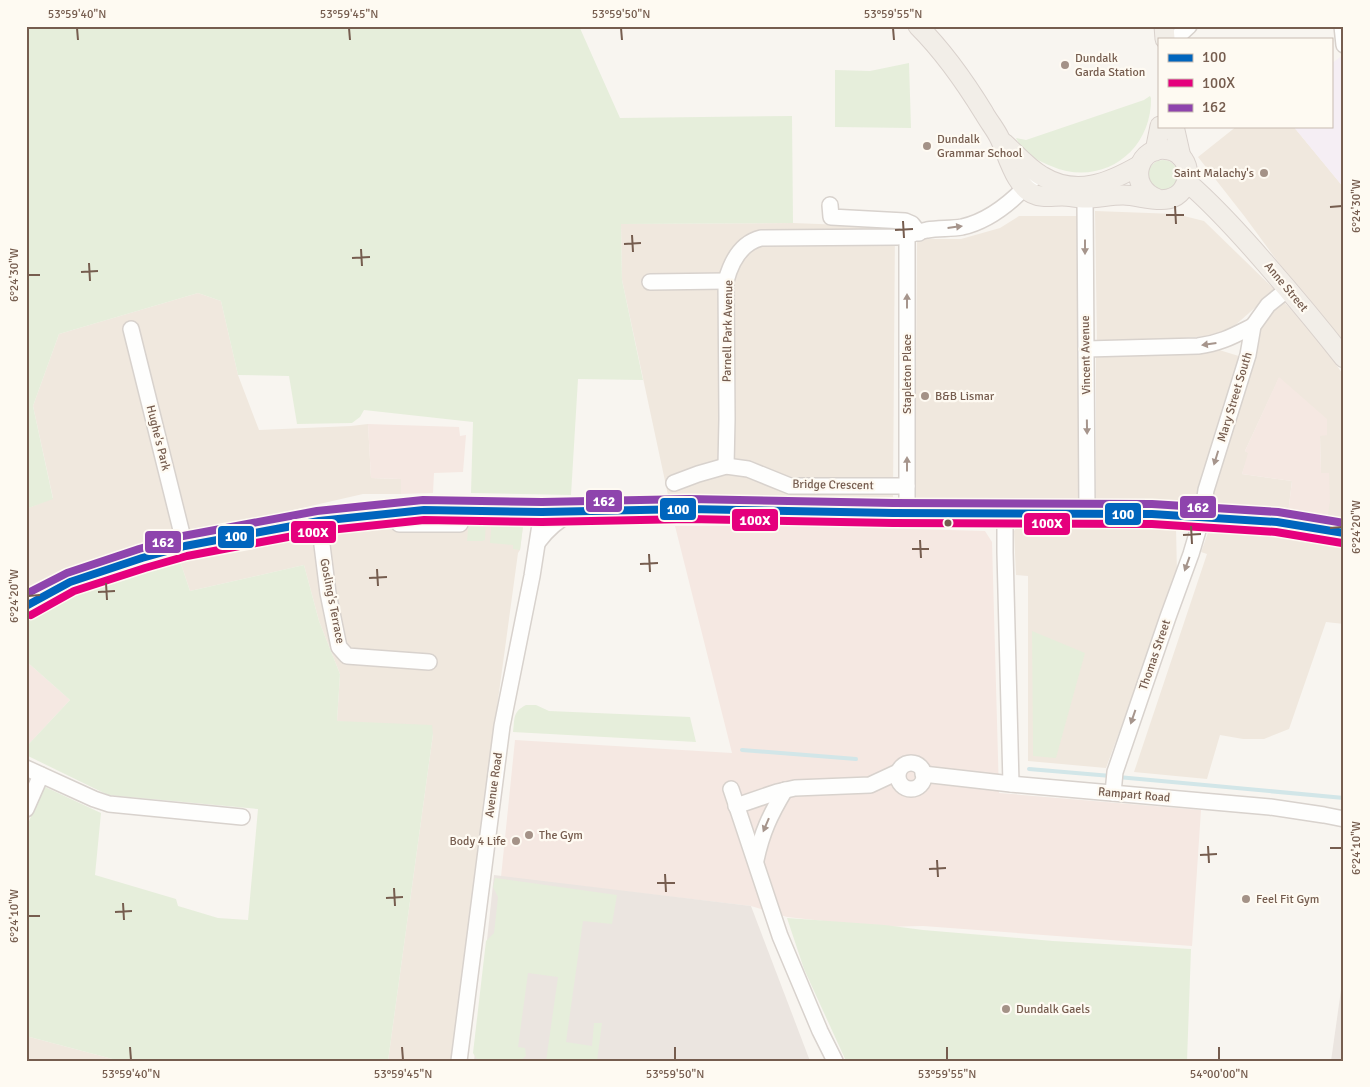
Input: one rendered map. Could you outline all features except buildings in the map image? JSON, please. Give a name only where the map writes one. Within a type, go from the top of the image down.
[{"type":"main road","points":[[918,26],[942,52],[977,102],[1000,139],[1009,163],[1025,188],[1034,194],[1049,197],[1084,198],[1123,195],[1158,199],[1173,198],[1188,182],[1188,168],[1181,157],[1174,128]]},
{"type":"main road","points":[[1155,151],[1160,128]]},
{"type":"main road","points":[[1000,139],[1043,177],[1061,184],[1091,186],[1118,178],[1140,165],[1149,154],[1155,151],[1169,150],[1181,157]]},
{"type":"main road","points":[[1140,165],[1138,180],[1141,186],[1151,197],[1158,199]]},
{"type":"main road","name":"Anne Street","points":[[1188,182],[1207,198],[1288,289],[1344,358]]},
{"type":"main road","points":[[26,606],[70,582],[185,546],[319,521],[398,512],[689,509],[1005,514],[1088,512],[1277,522],[1344,533]]},
{"type":"street","points":[[1176,38],[1189,26]]},
{"type":"street","points":[[1342,26],[1344,46]]},
{"type":"street","points":[[830,205],[832,217],[906,221],[912,224],[913,234],[927,230],[962,227],[981,220],[1005,205],[1032,180],[1043,177]]},
{"type":"street","name":"Vincent Avenue","points":[[1084,198],[1088,512]]},
{"type":"street","name":"Parnell Park Avenue","points":[[726,466],[726,281],[743,247],[751,240],[761,238],[913,234]]},
{"type":"street","name":"Stapleton Place","points":[[908,512],[913,234]]},
{"type":"street","points":[[650,282],[726,281]]},
{"type":"street","name":"Mary Street South","points":[[1202,518],[1206,490],[1248,355],[1253,326],[1268,305],[1288,289]]},
{"type":"street","points":[[1086,349],[1216,344],[1253,326]]},
{"type":"street","name":"Hughe's Park","points":[[131,329],[185,546]]},
{"type":"street","name":"Bridge Crescent","points":[[674,483],[726,466],[748,469],[790,486],[907,486]]},
{"type":"street","points":[[536,545],[549,527],[560,518],[574,511]]},
{"type":"street","points":[[398,512],[399,524],[460,524]]},
{"type":"street","name":"Avenue Road","points":[[459,1061],[502,726],[542,512]]},
{"type":"street","points":[[1005,514],[1004,552],[1011,784]]},
{"type":"street","name":"Thomas Street","points":[[1114,782],[1202,518]]},
{"type":"street","name":"Gosling's Terrace","points":[[319,521],[328,593],[340,647],[347,656],[429,662]]},
{"type":"street","points":[[736,806],[781,791],[807,787],[870,785],[887,789],[913,788],[922,782],[923,774],[920,767],[913,763],[905,764],[898,772],[870,785]]},
{"type":"street","points":[[26,768],[109,804],[242,817]]},
{"type":"street","points":[[898,772],[901,784],[906,787]]},
{"type":"street","name":"Rampart Road","points":[[923,774],[1011,784],[1114,782],[1344,819]]},
{"type":"street","points":[[26,810],[41,775]]},
{"type":"street","points":[[760,783],[781,791]]},
{"type":"street","points":[[730,789],[780,936],[820,1031],[835,1061]]},
{"type":"street","points":[[756,862],[761,837],[781,791]]},
{"type":"shaded area","points":[[1343,55],[1344,188],[1295,128],[1332,128],[1332,63]]},
{"type":"shaded area","points":[[1234,128],[1295,128],[1344,188],[1344,352],[1245,217],[1198,157]]},
{"type":"shaded area","points":[[1095,211],[1176,214],[1204,221],[1275,290],[1224,335],[1097,344]]},
{"type":"shaded area","points":[[1019,216],[1078,216],[1079,503],[915,503],[917,239],[961,239],[1000,228]]},
{"type":"shaded area","points":[[793,223],[895,227],[893,497],[668,495],[622,280],[621,224]]},
{"type":"shaded area","points":[[198,293],[221,301],[238,375],[259,430],[368,424],[371,478],[401,479],[401,494],[363,494],[267,516],[251,522],[172,534],[163,541],[122,553],[26,589],[26,509],[53,498],[33,406],[59,334]]},
{"type":"shaded area","points":[[1283,301],[1318,338],[1344,376],[1344,524],[1327,521],[1328,473],[1321,474],[1320,436],[1279,378],[1245,451],[1249,453],[1242,474],[1292,481],[1288,514],[1207,506],[1208,491],[1265,314]]},
{"type":"shaded area","points":[[1216,349],[1242,357],[1197,508],[1096,504],[1096,354]]},
{"type":"shaded area","points":[[1279,377],[1327,419],[1327,435],[1320,436],[1321,473],[1329,473],[1330,501],[1327,521],[1312,515],[1288,513],[1292,481],[1242,474],[1248,453],[1245,451]]},
{"type":"shaded area","points":[[368,424],[459,427],[460,436],[466,435],[463,472],[434,473],[433,493],[401,494],[401,479],[371,478]]},
{"type":"shaded area","points":[[469,518],[520,521],[523,526],[491,751],[452,1061],[388,1061],[433,734],[337,721],[340,674],[319,621],[304,565],[190,591],[179,558],[303,534],[336,530],[364,528],[455,529]]},
{"type":"shaded area","points":[[675,526],[802,526],[985,531],[992,542],[999,793],[1201,810],[1192,946],[923,926],[879,927],[787,917],[751,906],[501,877],[515,740],[732,753]]},
{"type":"shaded area","points":[[1176,526],[1177,575],[1106,768],[1028,761],[1028,576],[1016,575],[1014,531],[1017,527]]},
{"type":"shaded area","points":[[1209,530],[1261,530],[1344,543],[1344,624],[1326,622],[1289,729],[1264,739],[1243,739],[1220,735],[1207,779],[1134,772],[1207,554],[1201,552]]},
{"type":"shaded area","points":[[26,661],[70,700],[26,747]]},
{"type":"shaded area","points":[[494,875],[751,906],[810,1061],[474,1061]]},
{"type":"shaded area","points":[[1344,969],[1344,1061],[1331,1061]]},
{"type":"shaded area","points":[[26,1036],[120,1061],[26,1061]]},
{"type":"green space","points":[[26,26],[579,26],[620,118],[792,116],[793,223],[621,224],[622,280],[643,380],[578,379],[571,495],[471,493],[473,422],[364,410],[360,417],[352,423],[297,424],[289,376],[238,375],[221,301],[198,293],[59,334],[33,406],[53,499],[26,509]]},
{"type":"green space","points":[[909,63],[911,128],[835,127],[835,70],[870,71]]},
{"type":"green space","points":[[1150,96],[1149,117],[1143,134],[1133,149],[1120,160],[1105,168],[1088,172],[1070,172],[1051,166],[1030,155],[1016,138],[1026,140],[1144,100]]},
{"type":"green space","points":[[1163,160],[1173,165],[1178,175],[1173,185],[1163,190],[1153,185],[1148,175],[1153,165]]},
{"type":"green space","points":[[469,518],[486,519],[485,540],[467,541]]},
{"type":"green space","points":[[492,519],[517,520],[523,526],[520,550],[513,549],[513,545],[490,543]]},
{"type":"green space","points":[[179,558],[190,591],[304,565],[319,621],[340,674],[337,721],[432,725],[433,734],[388,1061],[120,1061],[26,1036],[26,829],[43,786],[101,813],[95,875],[176,899],[178,906],[218,918],[248,920],[258,809],[108,795],[26,755],[26,747],[70,700],[26,661],[26,617],[69,592],[137,569]]},
{"type":"green space","points":[[1032,631],[1085,653],[1056,758],[1033,756]]},
{"type":"green space","points":[[526,705],[536,705],[549,711],[690,717],[696,742],[513,732],[516,713]]},
{"type":"green space","points":[[495,878],[617,895],[612,924],[583,921],[566,1042],[592,1046],[594,1023],[602,1023],[597,1061],[546,1061],[558,977],[528,973],[518,1047],[525,1048],[526,1056],[520,1061],[478,1061],[473,1053],[486,941],[494,933],[498,897],[493,887]]},
{"type":"green space","name":"Dundalk Gaels","points":[[787,918],[1053,941],[1191,949],[1187,1061],[846,1061],[804,969]]},
{"type":"waterway","points":[[742,750],[856,759]]},
{"type":"waterway","points":[[1029,769],[1111,776]]},
{"type":"waterway","points":[[1118,777],[1344,798]]},
{"type":"transit line","name":"162","points":[[26,594],[67,573],[183,536],[317,511],[423,500],[542,502],[689,499],[893,503],[1152,504],[1278,512],[1344,523]]},
{"type":"transit line","name":"100","points":[[26,606],[70,582],[185,546],[319,521],[424,510],[542,512],[689,509],[893,513],[1152,514],[1277,522],[1344,533]]},
{"type":"transit line","name":"100X","points":[[31,615],[74,591],[187,556],[320,531],[424,520],[542,522],[689,519],[893,523],[1152,524],[1276,532],[1342,543]]},
{"type":"place","name":"Dundalk Garda Station","points":[[1065,65]]},
{"type":"place","name":"Dundalk Grammar School","points":[[927,146]]},
{"type":"place","name":"Saint Malachy's","points":[[1264,173]]},
{"type":"place","name":"B&B Lismar","points":[[925,396]]},
{"type":"place","name":"The Gym","points":[[529,835]]},
{"type":"place","name":"Body 4 Life","points":[[516,841]]},
{"type":"place","name":"Feel Fit Gym","points":[[1246,899]]},
{"type":"place","name":"Dundalk Gaels","points":[[1006,1009]]}]
